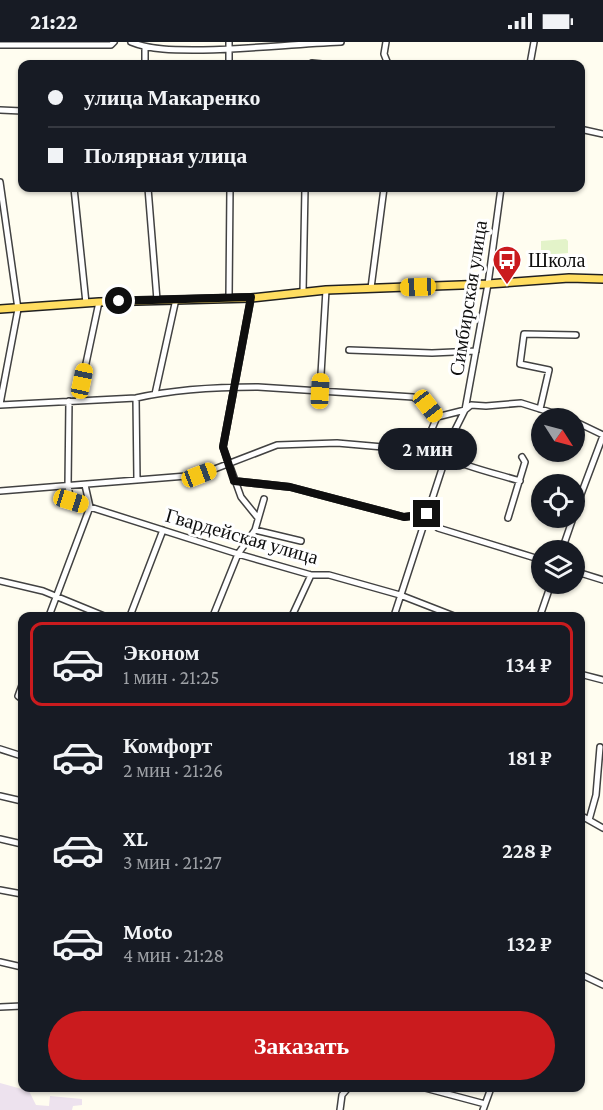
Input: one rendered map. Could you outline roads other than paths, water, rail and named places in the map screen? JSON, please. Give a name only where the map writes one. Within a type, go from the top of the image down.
[{"type":"main road","points":[[0,309],[99,302],[251,297],[326,290],[488,284],[569,278],[603,279]]},
{"type":"street","points":[[0,45],[111,45],[114,42]]},
{"type":"street","points":[[131,42],[145,48],[229,49],[341,42]]},
{"type":"street","points":[[229,42],[230,60]]},
{"type":"street","points":[[386,42],[384,54],[386,60]]},
{"type":"street","points":[[531,60],[534,42]]},
{"type":"street","points":[[145,48],[145,60]]},
{"type":"street","points":[[0,110],[18,111]]},
{"type":"street","points":[[585,130],[603,134]]},
{"type":"street","points":[[0,182],[18,309],[0,405],[136,398],[155,394],[233,387],[413,397],[428,406],[437,417]]},
{"type":"street","points":[[74,192],[86,303]]},
{"type":"street","points":[[148,192],[157,300]]},
{"type":"street","points":[[229,297],[230,192]]},
{"type":"street","points":[[303,292],[305,192]]},
{"type":"street","points":[[371,288],[383,192]]},
{"type":"street","name":"Симбирская улица","points":[[395,612],[454,432],[465,410],[488,284],[500,192]]},
{"type":"street","points":[[320,391],[326,290]]},
{"type":"street","points":[[251,297],[223,447],[241,497],[258,518]]},
{"type":"street","points":[[155,394],[176,299]]},
{"type":"street","points":[[78,401],[99,302]]},
{"type":"street","points":[[540,408],[549,370],[520,364],[524,334],[576,335]]},
{"type":"street","points":[[349,350],[432,353],[476,351]]},
{"type":"street","points":[[136,398],[137,480]]},
{"type":"street","points":[[68,486],[69,401]]},
{"type":"street","points":[[437,417],[465,410],[471,405],[521,404],[536,408]]},
{"type":"street","points":[[0,491],[199,475],[277,445],[337,443],[383,447],[425,444],[437,417]]},
{"type":"street","points":[[585,427],[603,436],[585,484]]},
{"type":"street","points":[[446,457],[473,469],[482,469],[520,482]]},
{"type":"street","points":[[508,518],[525,462],[522,457]]},
{"type":"street","points":[[234,481],[290,487],[404,517],[427,514],[438,528],[531,557]]},
{"type":"street","points":[[52,612],[90,507],[85,484]]},
{"type":"street","name":"Гвардейская улица","points":[[68,486],[71,501],[311,575],[329,575],[400,595],[444,612]]},
{"type":"street","points":[[215,612],[238,554],[255,530],[264,499]]},
{"type":"street","points":[[131,612],[162,530]]},
{"type":"street","points":[[255,530],[301,541]]},
{"type":"street","points":[[585,574],[603,580]]},
{"type":"street","points":[[294,612],[311,575]]},
{"type":"street","points":[[0,581],[43,591],[94,612]]},
{"type":"street","points":[[541,612],[548,594]]},
{"type":"street","points":[[585,675],[603,680]]},
{"type":"street","points":[[589,820],[596,795],[600,747]]},
{"type":"street","points":[[0,749],[18,755]]},
{"type":"street","points":[[0,796],[18,800]]},
{"type":"street","points":[[585,818],[603,828]]},
{"type":"street","points":[[0,839],[18,843]]},
{"type":"street","points":[[0,890],[18,893]]},
{"type":"street","points":[[0,962],[18,965]]},
{"type":"street","points":[[585,977],[603,986]]},
{"type":"street","points":[[0,1007],[18,1006]]},
{"type":"street","points":[[340,1110],[341,1092]]},
{"type":"street","points":[[437,1092],[484,1107],[490,1092]]},
{"type":"place","name":"Школа","points":[[507,286]]}]
